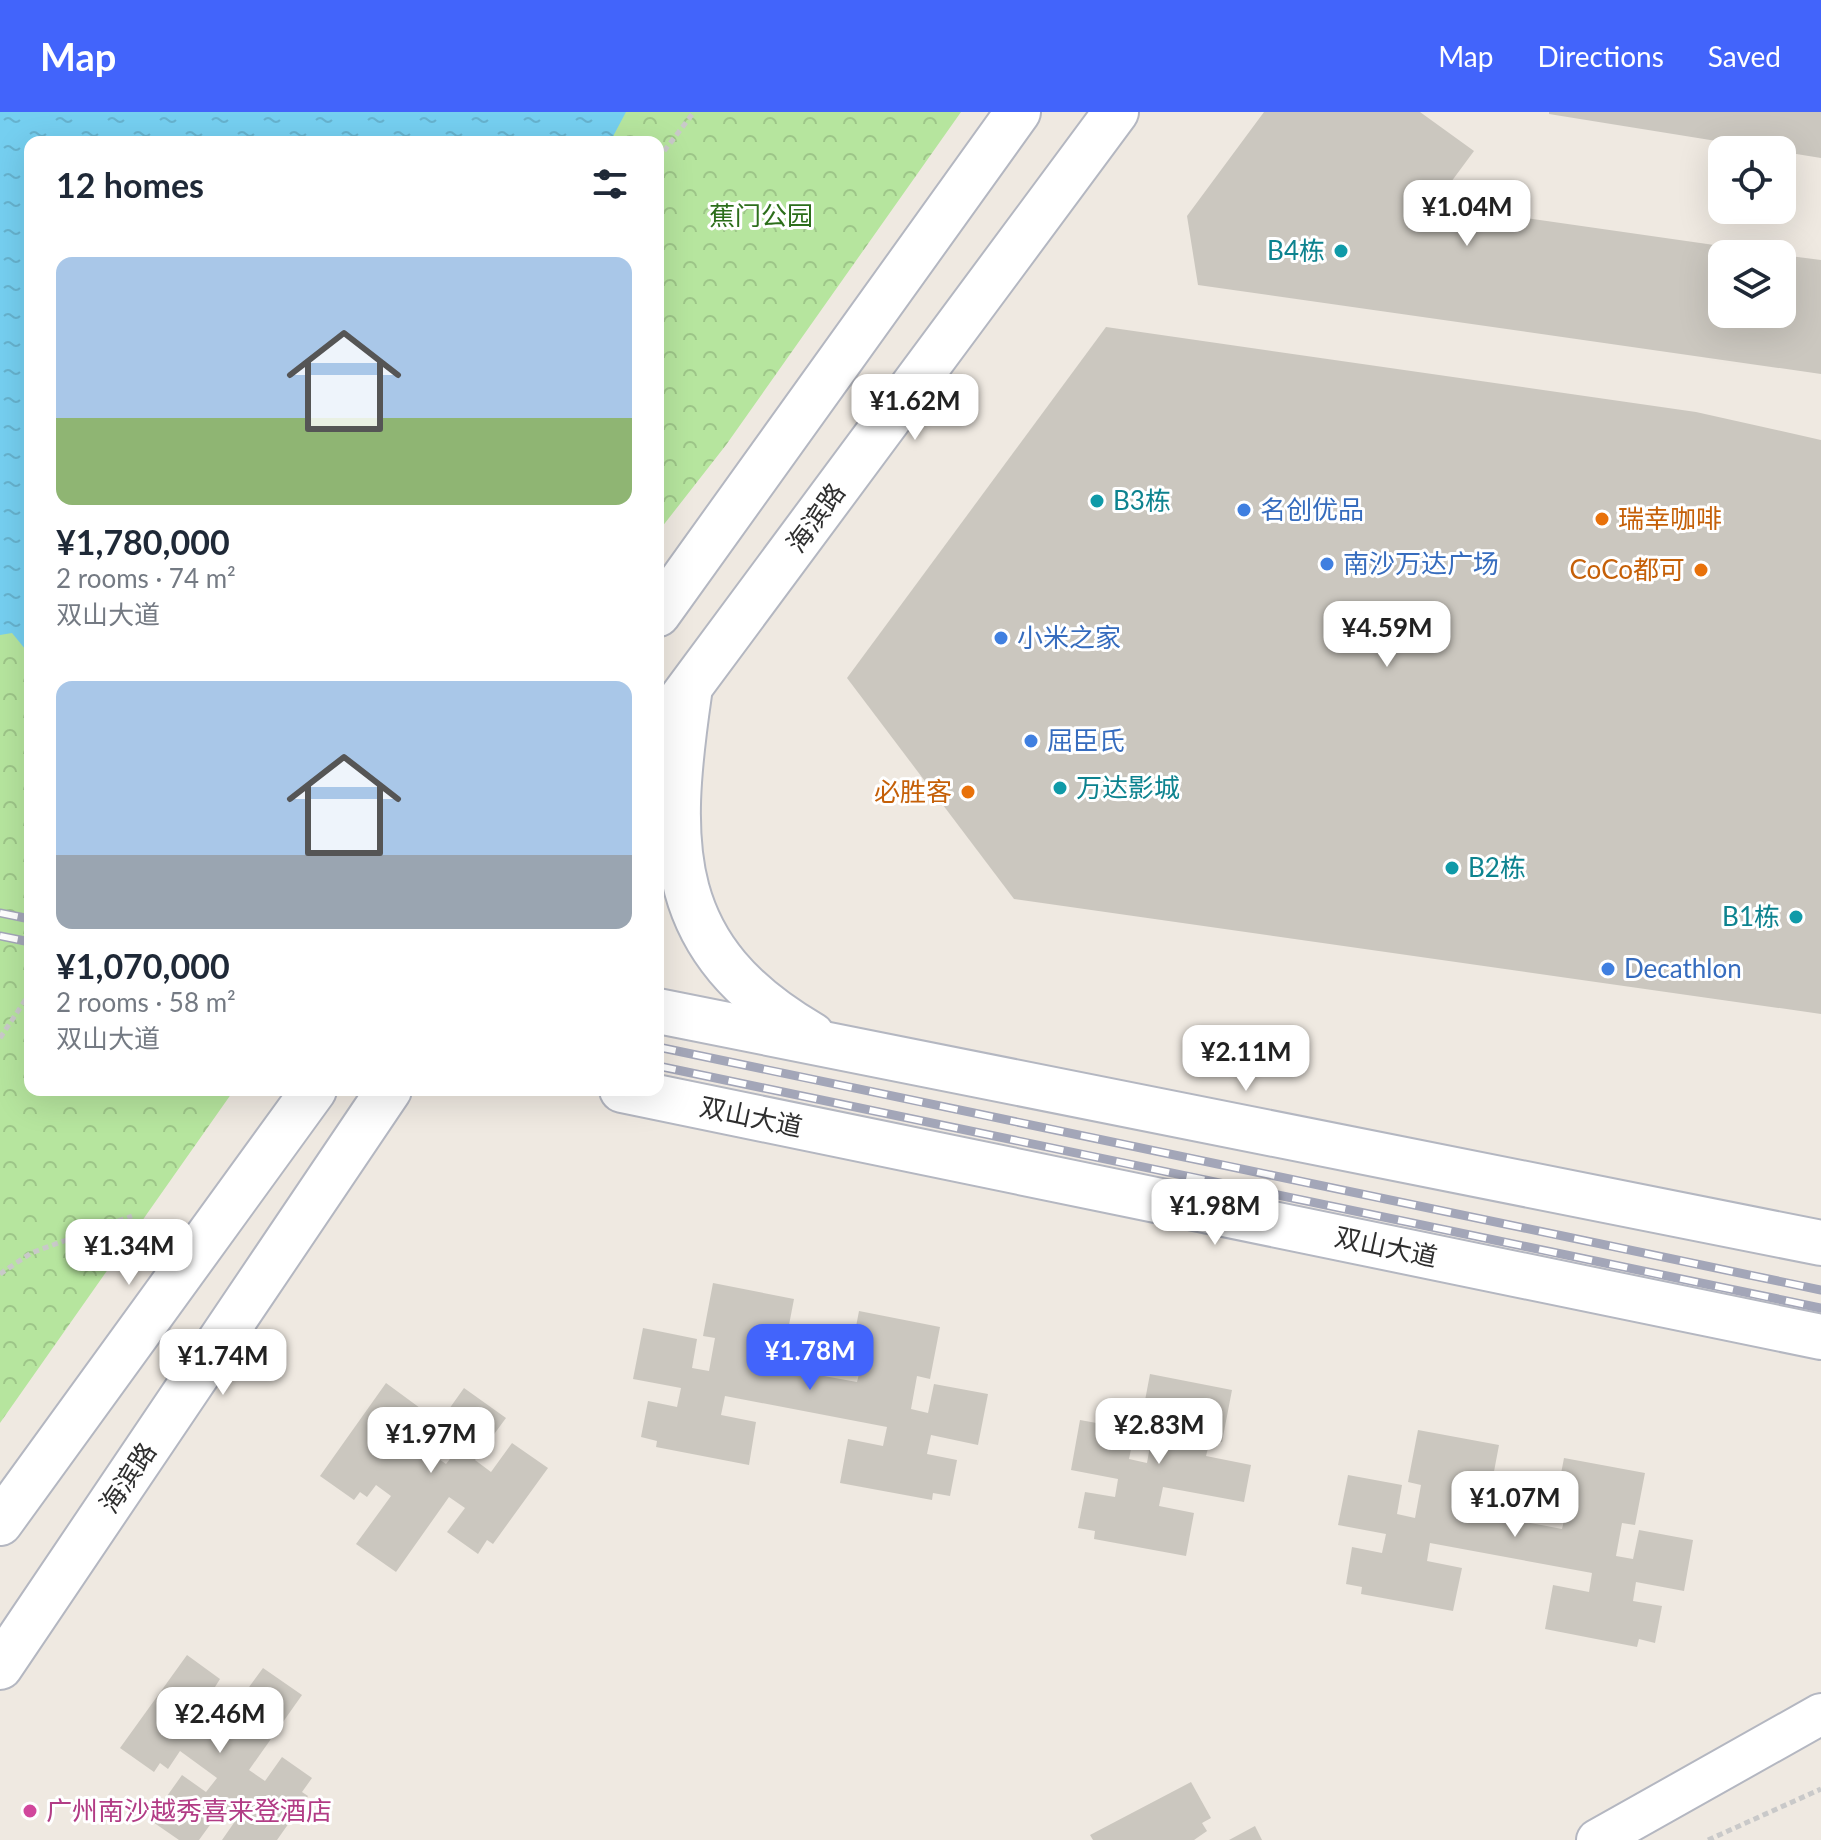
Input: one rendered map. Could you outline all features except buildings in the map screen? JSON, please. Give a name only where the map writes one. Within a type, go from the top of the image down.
[{"type":"street","points":[[664,606],[1018,112]]},
{"type":"street","name":"海滨路","points":[[664,722],[1116,112]]},
{"type":"street","points":[[690,689],[679,767],[678,842],[687,895],[706,943],[744,984],[789,1022],[827,1045]]},
{"type":"street","points":[[664,1012],[1821,1243]]},
{"type":"street","points":[[0,1523],[310,1096]]},
{"type":"street","name":"海滨路","points":[[0,1667],[385,1096]]},
{"type":"street","name":"双山大道","points":[[651,1096],[1821,1337]]},
{"type":"street","points":[[1597,1840],[1821,1714]]},
{"type":"path","points":[[664,151],[694,112]]},
{"type":"path","points":[[0,1038],[24,1002]]},
{"type":"path","points":[[0,1274],[31,1253],[132,1216]]},
{"type":"path","points":[[1708,1840],[1821,1789]]},
{"type":"green space","name":"蕉门公园","points":[[0,112],[961,112],[726,445],[664,524],[664,136],[24,136],[24,1096],[230,1096],[0,1423]]},
{"type":"water","points":[[0,112],[626,112],[613,136],[24,136],[24,648],[12,633],[0,635]]},
{"type":"railway","points":[[0,913],[24,918]]},
{"type":"railway","points":[[0,936],[24,941]]},
{"type":"railway","points":[[664,1048],[1821,1290]]},
{"type":"railway","points":[[664,1067],[1821,1308]]},
{"type":"place","name":"B4栋","points":[[1341,251]]},
{"type":"place","name":"B3栋","points":[[1097,501]]},
{"type":"place","name":"名创优品","points":[[1244,510]]},
{"type":"place","name":"瑞幸咖啡","points":[[1602,519]]},
{"type":"place","name":"南沙万达广场","points":[[1327,564]]},
{"type":"place","name":"CoCo都可","points":[[1701,570]]},
{"type":"place","name":"小米之家","points":[[1001,638]]},
{"type":"place","name":"屈臣氏","points":[[1031,741]]},
{"type":"place","name":"万达影城","points":[[1060,788]]},
{"type":"place","name":"必胜客","points":[[968,792]]},
{"type":"place","name":"B2栋","points":[[1452,868]]},
{"type":"place","name":"B1栋","points":[[1796,917]]},
{"type":"place","name":"Decathlon","points":[[1608,969]]},
{"type":"place","name":"广州南沙越秀喜来登酒店","points":[[30,1811]]}]
